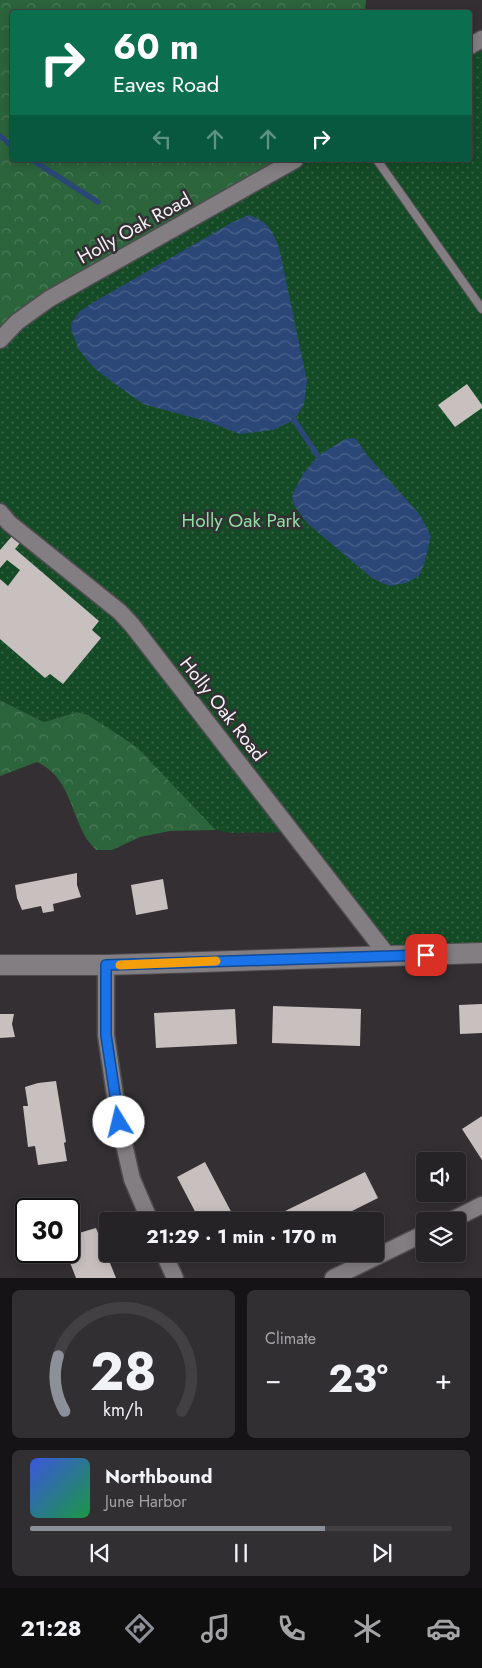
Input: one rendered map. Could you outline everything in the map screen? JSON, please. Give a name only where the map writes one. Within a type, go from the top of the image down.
[{"type":"street","name":"Holly Oak Road","points":[[0,340],[17,322],[49,299],[292,162]]},
{"type":"street","name":"Holly Oak Road","points":[[0,512],[9,523],[120,612],[132,625],[388,956]]},
{"type":"street","points":[[0,966],[106,965],[482,953]]},
{"type":"street","points":[[106,965],[106,1035],[119,1122],[132,1179],[146,1212]]},
{"type":"street","points":[[466,1213],[482,1205]]},
{"type":"street","points":[[333,1278],[416,1237]]},
{"type":"street","points":[[168,1262],[175,1278]]},
{"type":"lane","points":[[378,162],[482,309]]},
{"type":"green space","points":[[0,0],[366,0],[365,10],[10,10],[10,162],[292,162],[0,340]]},
{"type":"green space","name":"Holly Oak Park","points":[[475,43],[482,53],[482,953],[388,956],[293,832],[232,833],[216,830],[137,747],[88,715],[77,712],[44,722],[0,700],[0,340],[17,322],[292,162],[472,162],[472,45]]},
{"type":"green space","points":[[0,700],[44,722],[77,712],[88,714],[137,747],[216,830],[170,831],[140,837],[112,850],[96,850],[86,838],[68,795],[56,776],[48,768],[37,762],[0,776]]},
{"type":"water","points":[[249,215],[261,220],[268,226],[279,247],[307,381],[304,405],[294,420],[273,430],[240,434],[209,422],[143,404],[94,368],[79,350],[71,324],[80,311],[94,302],[231,223]]},
{"type":"water","points":[[354,438],[420,515],[431,536],[424,565],[419,576],[406,583],[389,586],[372,578],[307,523],[294,505],[292,497],[295,489],[303,474],[318,456],[345,439]]},
{"type":"building","points":[[467,384],[482,405],[482,408],[455,427],[438,405]]},
{"type":"building","points":[[13,535],[20,543],[15,549],[99,621],[92,630],[101,638],[63,684],[50,674],[45,678],[0,639],[0,579],[8,586],[20,570],[7,560],[0,568],[0,550]]},
{"type":"building","points":[[77,873],[77,885],[81,897],[53,904],[54,911],[43,913],[41,906],[22,910],[17,898],[15,885]]},
{"type":"building","points":[[163,879],[168,909],[136,915],[131,885]]},
{"type":"building","points":[[482,1004],[482,1033],[460,1034],[459,1005]]},
{"type":"building","points":[[273,1006],[361,1009],[360,1046],[272,1043]]},
{"type":"building","points":[[235,1009],[237,1044],[156,1048],[154,1013]]},
{"type":"building","points":[[0,1014],[14,1014],[12,1024],[15,1037],[0,1038]]},
{"type":"building","points":[[56,1081],[66,1142],[64,1143],[67,1161],[38,1165],[35,1146],[28,1147],[23,1106],[28,1106],[25,1087]]},
{"type":"building","points":[[482,1116],[482,1160],[462,1129]]},
{"type":"building","points":[[205,1162],[231,1212],[195,1212],[177,1177]]},
{"type":"building","points":[[365,1172],[378,1198],[350,1212],[283,1212]]},
{"type":"building","points":[[96,1228],[99,1236],[99,1262],[110,1262],[116,1278],[76,1278],[70,1263],[80,1263],[80,1233]]},
{"type":"waterway","points":[[0,136],[10,144]]},
{"type":"waterway","points":[[35,162],[98,202]]},
{"type":"waterway","points":[[294,420],[318,456]]},
{"type":"slow traffic","points":[[120,965],[216,961]]},
{"type":"route","points":[[119,1122],[106,1035],[106,965],[426,955]]}]
